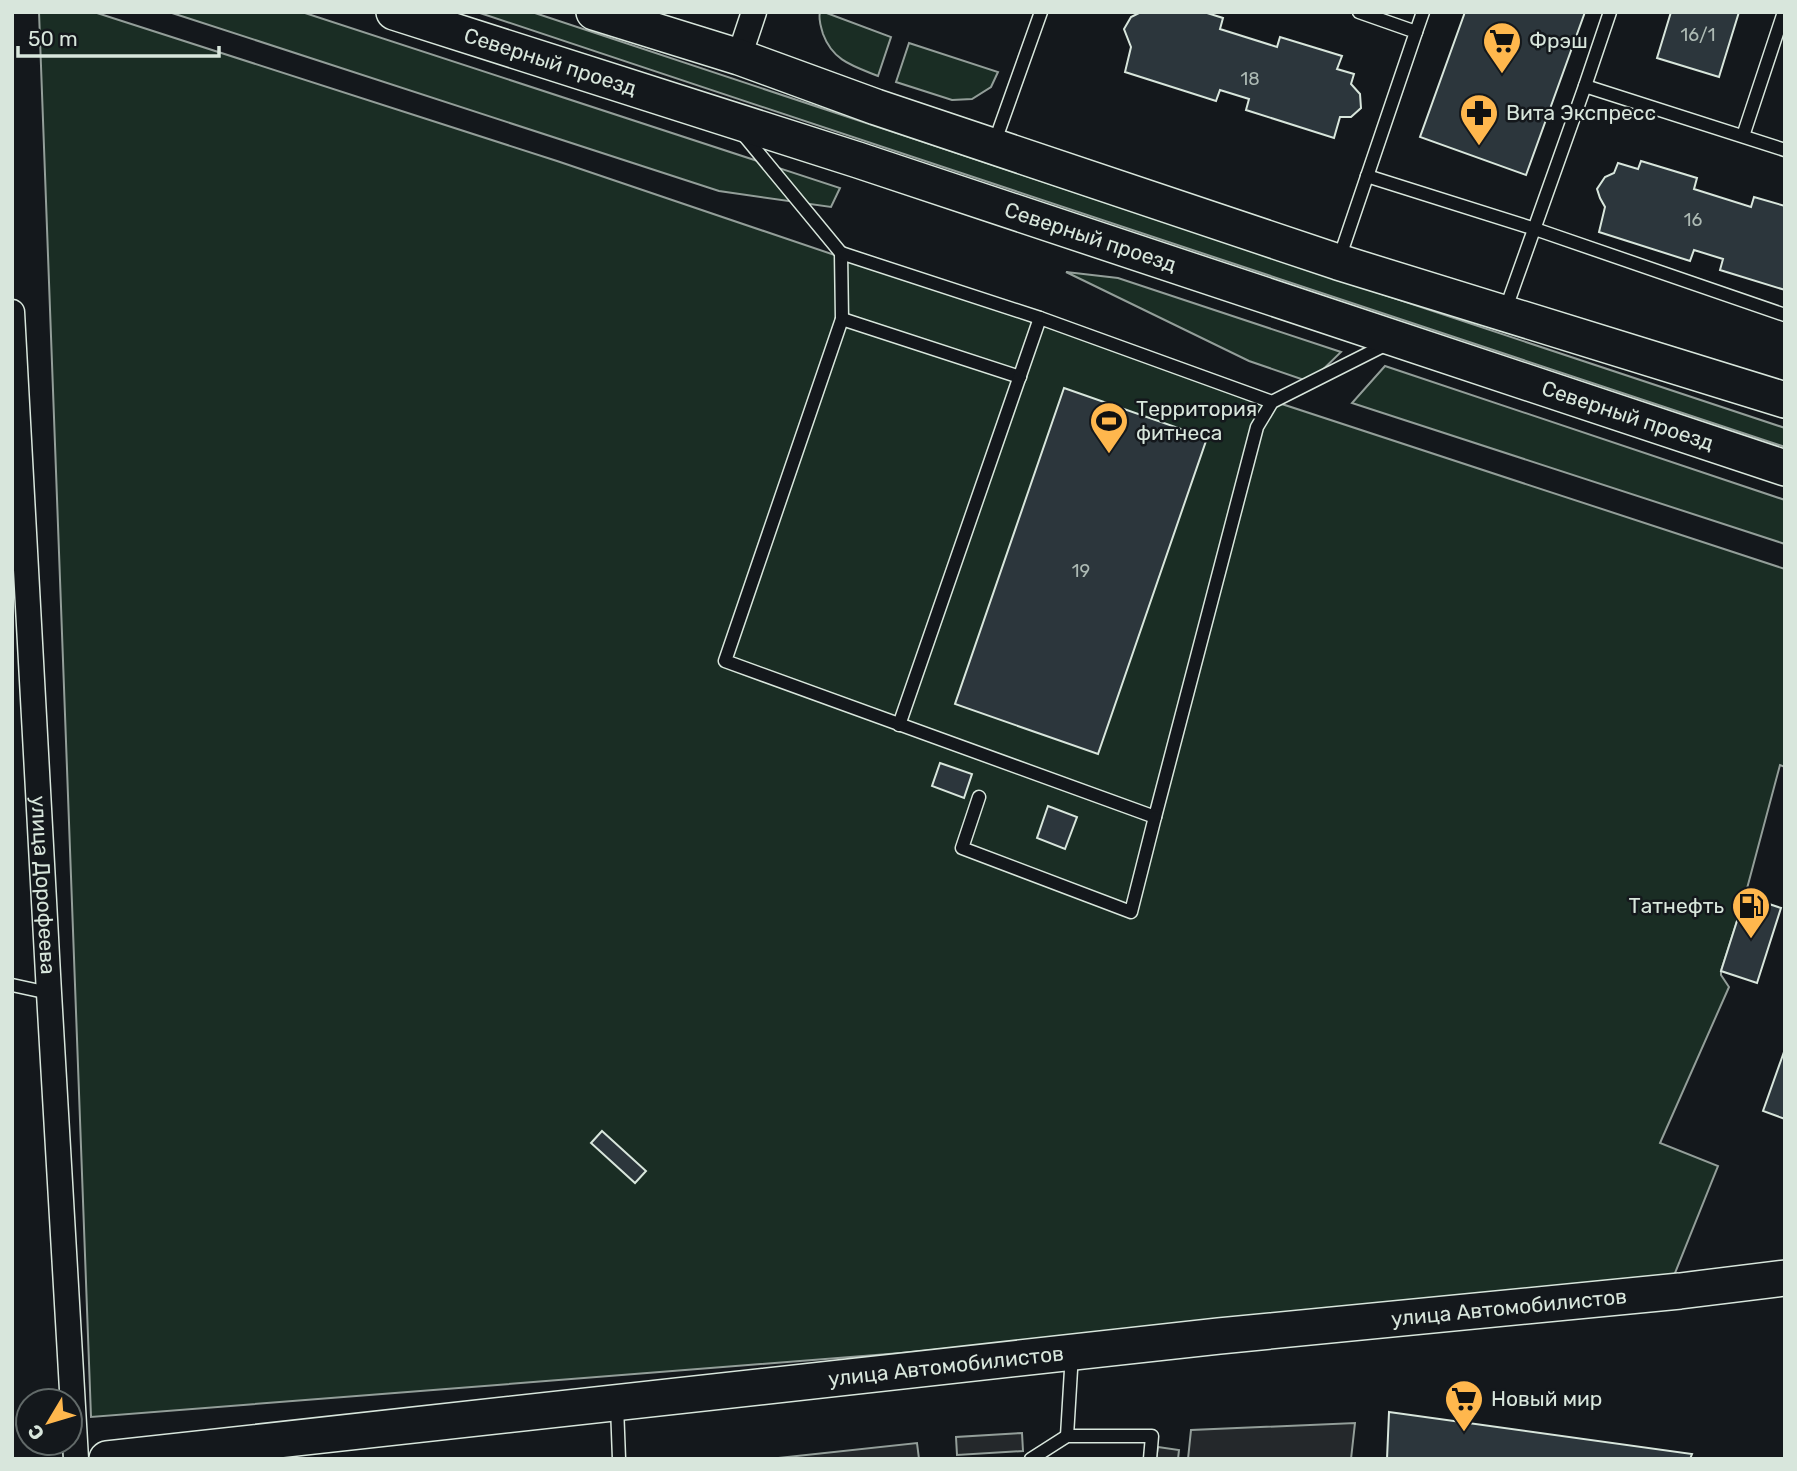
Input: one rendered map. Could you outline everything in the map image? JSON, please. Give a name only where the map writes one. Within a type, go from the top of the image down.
[{"type":"main road","name":"Северный проезд","points":[[394,12],[732,120],[1785,468]]},
{"type":"main road","points":[[594,12],[739,57],[876,107],[1338,262],[1785,400]]},
{"type":"main road","name":"улица Автомобилистов","points":[[107,1459],[1232,1335],[1680,1291],[1785,1278]]},
{"type":"street","points":[[739,57],[754,12]]},
{"type":"street","name":"улица Дорофеева","points":[[12,315],[76,1459]]},
{"type":"lane","points":[[993,146],[1041,12]]},
{"type":"lane","points":[[1359,12],[1416,32]]},
{"type":"lane","points":[[1338,262],[1423,12]]},
{"type":"lane","points":[[1504,314],[1611,12]]},
{"type":"lane","points":[[1743,136],[1784,12]]},
{"type":"lane","points":[[1585,86],[1785,150]]},
{"type":"lane","points":[[732,120],[841,253],[1040,318],[1272,402]]},
{"type":"lane","points":[[1367,176],[1535,229],[1785,314]]},
{"type":"lane","points":[[841,253],[842,319],[725,661],[1155,817]]},
{"type":"lane","points":[[899,725],[1040,318]]},
{"type":"lane","points":[[842,319],[1020,377]]},
{"type":"lane","points":[[979,797],[962,848],[1131,912],[1257,427],[1272,402],[1397,339]]},
{"type":"lane","points":[[12,985],[49,993]]},
{"type":"lane","points":[[1067,1436],[1072,1353]]},
{"type":"lane","points":[[616,1403],[619,1459]]},
{"type":"lane","points":[[1031,1459],[1067,1436],[1152,1436],[1150,1459]]},
{"type":"green space","points":[[39,12],[94,12],[557,161],[1059,331],[1785,569],[1785,767],[1780,765],[1745,896],[1721,971],[1729,987],[1660,1143],[1718,1166],[1673,1278],[901,1353],[91,1417]]},
{"type":"green space","points":[[169,12],[302,12],[840,188],[831,207],[719,191]]},
{"type":"green space","points":[[477,12],[532,12],[1785,428],[1785,447]]},
{"type":"green space","points":[[820,12],[891,37],[878,76],[845,61],[832,51],[823,34]]},
{"type":"green space","points":[[909,43],[998,72],[991,87],[972,99],[952,100],[896,82]]},
{"type":"green space","points":[[1066,272],[1118,278],[1341,352],[1310,382],[1249,361]]},
{"type":"green space","points":[[1385,366],[1785,500],[1785,544],[1352,403]]},
{"type":"shaded area","points":[[1355,1423],[1351,1459],[1188,1459],[1191,1430]]},
{"type":"shaded area","points":[[1022,1433],[1023,1451],[957,1455],[956,1437]]},
{"type":"shaded area","points":[[917,1443],[919,1459],[769,1459]]},
{"type":"shaded area","points":[[1158,1447],[1179,1450],[1178,1459],[1156,1459]]},
{"type":"building","points":[[1141,12],[1204,12],[1223,18],[1220,29],[1277,47],[1280,37],[1342,56],[1337,69],[1354,74],[1351,84],[1360,94],[1361,108],[1351,117],[1340,117],[1334,138],[1246,110],[1249,99],[1220,90],[1216,101],[1125,72],[1131,47],[1124,29],[1131,17]]},
{"type":"building","name":"Фрэш","points":[[1465,12],[1585,12],[1526,175],[1420,137]]},
{"type":"building","points":[[1671,12],[1739,12],[1719,77],[1657,58]]},
{"type":"building","points":[[1641,161],[1697,178],[1694,189],[1751,207],[1754,197],[1785,206],[1785,290],[1720,270],[1723,259],[1694,250],[1690,261],[1599,232],[1605,207],[1597,189],[1605,177],[1614,173],[1618,163],[1638,169]]},
{"type":"building","points":[[1064,388],[1207,438],[1098,754],[955,704]]},
{"type":"building","points":[[940,763],[972,774],[964,798],[932,786]]},
{"type":"building","points":[[1048,806],[1077,817],[1065,849],[1037,838]]},
{"type":"building","name":"Татнефть","points":[[1745,896],[1781,908],[1757,983],[1721,971]]},
{"type":"building","points":[[1785,1049],[1785,1119],[1763,1111]]},
{"type":"building","points":[[602,1131],[646,1171],[635,1183],[591,1143]]},
{"type":"building","name":"Новый мир","points":[[1389,1412],[1692,1454],[1690,1459],[1387,1459]]},
{"type":"place","name":"Фрэш","points":[[1502,75]]},
{"type":"place","name":"Вита Экспресс","points":[[1479,147]]},
{"type":"place","name":"Территория фитнеса","points":[[1109,455]]},
{"type":"place","name":"Татнефть","points":[[1751,940]]},
{"type":"place","name":"Новый мир","points":[[1464,1433]]}]
